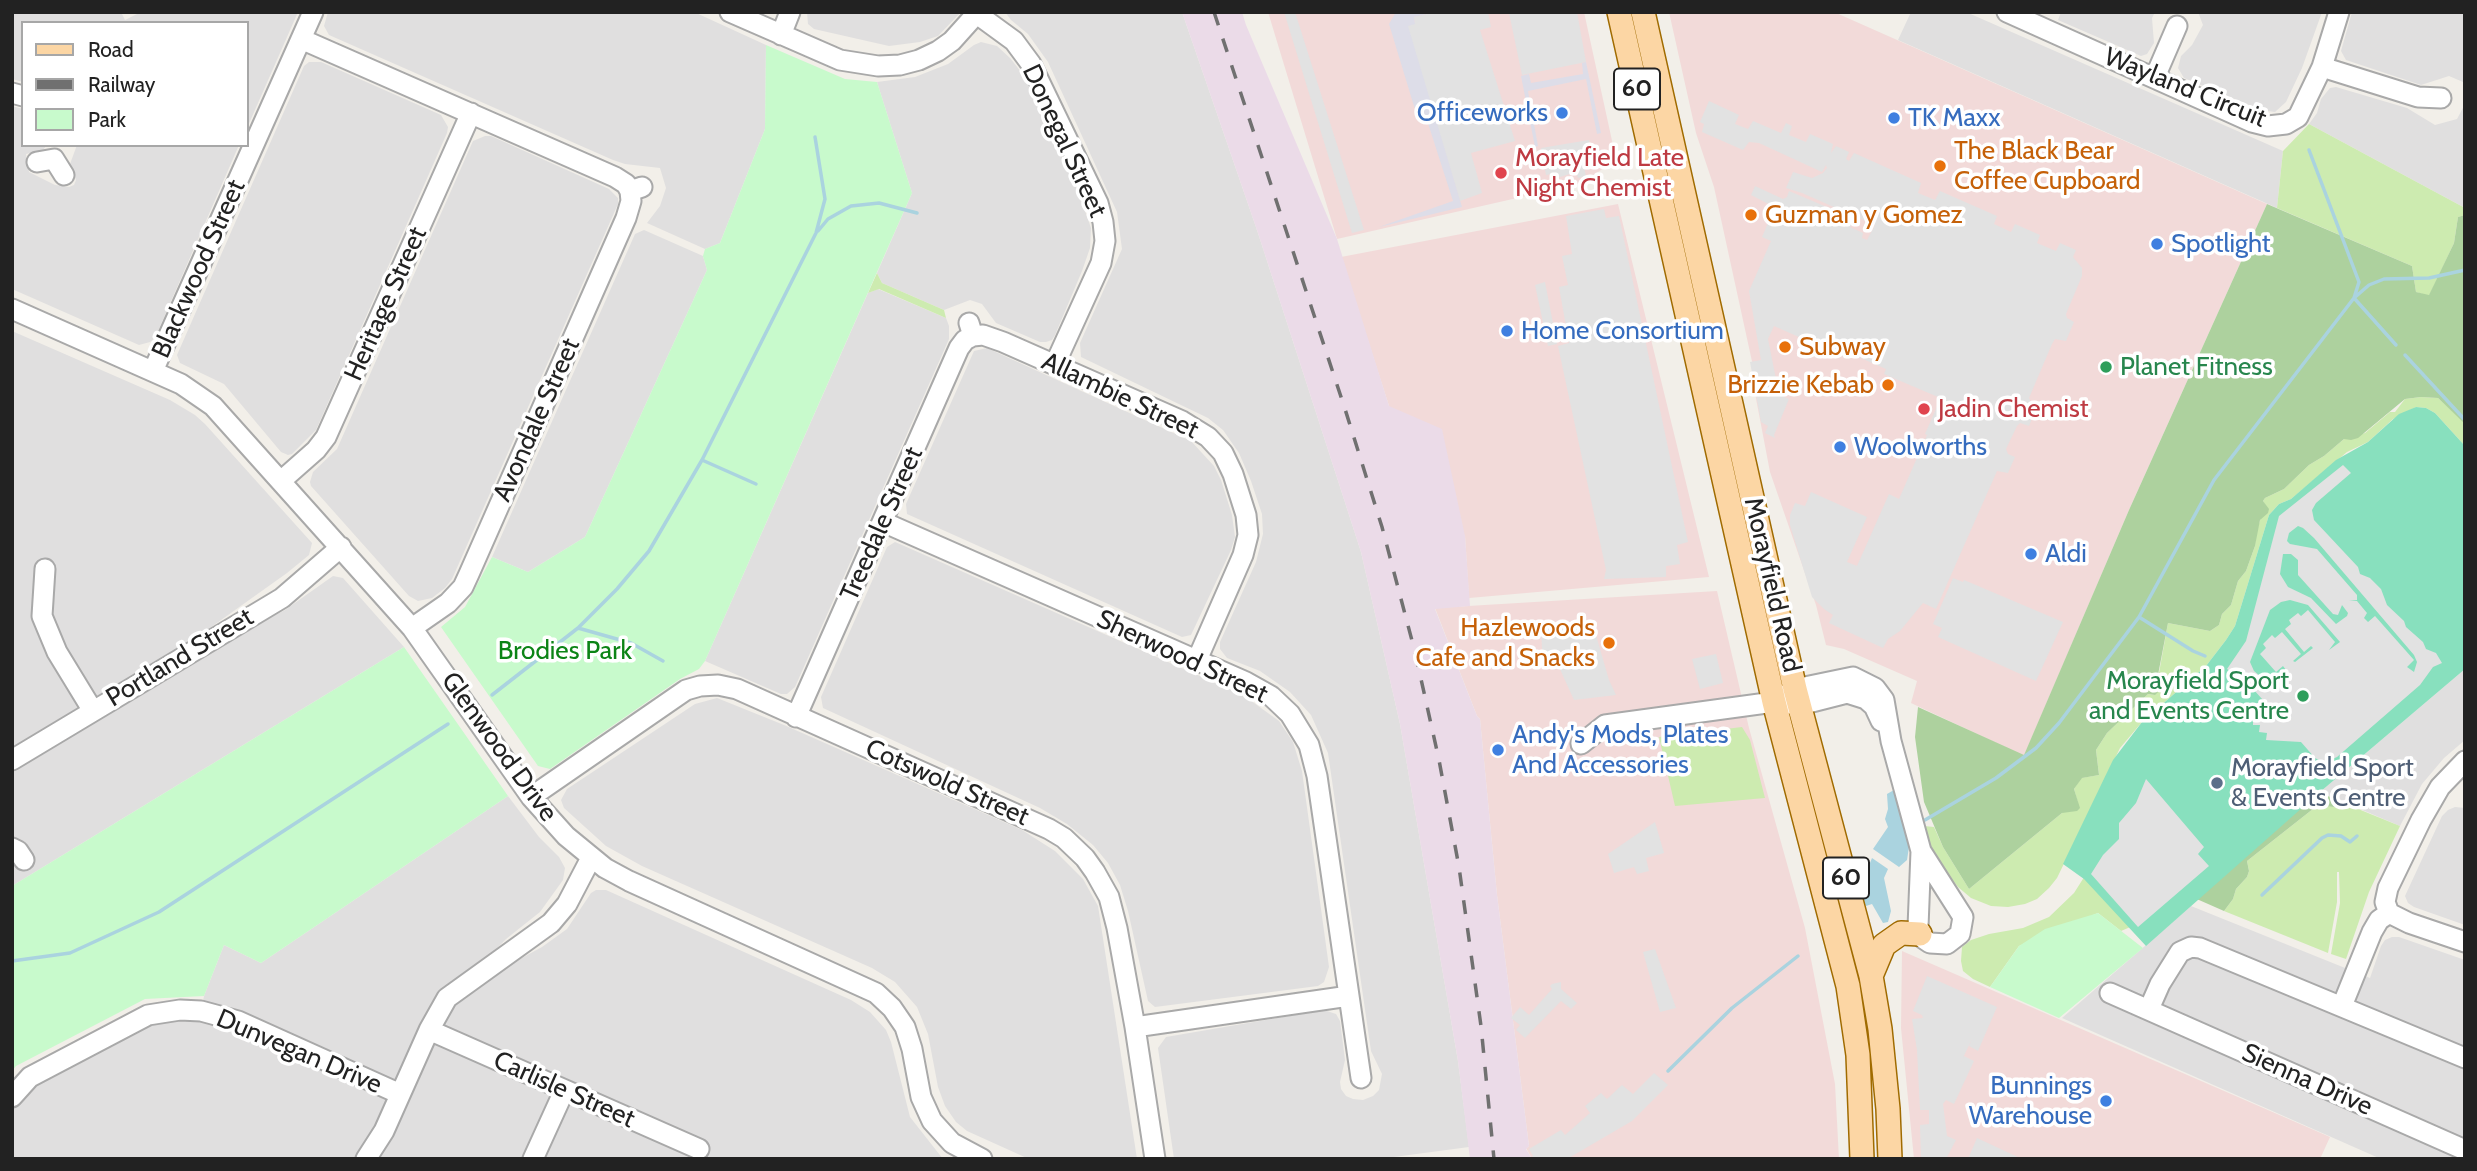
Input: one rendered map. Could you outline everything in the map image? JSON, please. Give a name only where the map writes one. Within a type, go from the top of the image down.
[{"type":"main road","name":"Morayfield Road","points":[[1619,12],[1774,702],[1833,921],[1853,1009],[1858,1055],[1862,1159]]},
{"type":"main road","name":"Morayfield Road","points":[[1643,12],[1797,697],[1871,976],[1880,1029],[1890,1159]]},
{"type":"main road","points":[[1871,976],[1884,945],[1919,925]]},
{"type":"street","name":"Blackwood Street","points":[[153,371],[313,12]]},
{"type":"street","points":[[730,12],[848,62],[878,66],[900,65],[938,51],[953,41],[978,13]]},
{"type":"street","points":[[781,35],[790,12]]},
{"type":"street","name":"Wayland Circuit","points":[[2007,12],[2034,18],[2155,77],[2268,126],[2286,124],[2298,117],[2322,67],[2339,12]]},
{"type":"street","name":"Donegal Street","points":[[978,13],[1014,41],[1031,64],[1098,202],[1104,222],[1105,242],[1101,263],[1055,364]]},
{"type":"street","points":[[2155,77],[2177,26]]},
{"type":"street","name":"Avondale Street","points":[[301,39],[615,177],[636,189],[629,212],[463,587],[448,604],[412,628]]},
{"type":"street","points":[[2322,67],[2418,97],[2441,98]]},
{"type":"street","name":"Heritage Street","points":[[282,480],[316,450],[326,437],[471,113]]},
{"type":"street","name":"Glenwood Drive","points":[[12,309],[181,384],[213,406],[412,628],[531,797],[566,836],[591,858],[635,884],[876,993],[892,1008],[910,1038],[921,1097],[932,1121],[952,1143],[982,1159]]},
{"type":"street","name":"Allambie Street","points":[[971,329],[1192,426],[1216,445],[1228,464],[1246,514],[1248,535],[1243,555],[1197,660]]},
{"type":"street","name":"Treedale Street","points":[[796,717],[960,348],[971,329]]},
{"type":"street","name":"Sherwood Street","points":[[883,522],[1246,682],[1271,696],[1290,714],[1304,734],[1317,776],[1361,1078]]},
{"type":"street","name":"Portland Street","points":[[12,760],[282,598],[341,547]]},
{"type":"street","points":[[45,569],[42,616],[57,652],[93,711]]},
{"type":"street","points":[[1581,744],[1605,725],[1774,702],[1797,697],[1853,677],[1875,688],[1884,700],[1891,741],[1921,851],[1963,917],[1962,930],[1957,938],[1947,944],[1935,945],[1924,939],[1919,925],[1921,851]]},
{"type":"street","name":"Cotswold Street","points":[[531,797],[692,687],[708,685],[728,687],[1032,820],[1075,848],[1095,872],[1109,897],[1135,1027],[1155,1159]]},
{"type":"street","points":[[2460,774],[2431,801],[2388,888],[2385,902],[2389,913],[2409,923],[2465,942]]},
{"type":"street","points":[[366,1159],[384,1131],[429,1030],[447,998],[551,923],[568,904],[591,858]]},
{"type":"street","points":[[1919,925],[1921,909],[1932,901],[1946,900],[1952,903]]},
{"type":"street","points":[[2342,1006],[2372,932],[2379,920],[2389,913]]},
{"type":"street","points":[[2149,1009],[2180,952],[2191,947],[2200,948],[2465,1058]]},
{"type":"street","name":"Sienna Drive","points":[[2110,993],[2465,1150]]},
{"type":"street","points":[[1135,1027],[1349,996]]},
{"type":"street","name":"Dunvegan Drive","points":[[12,1097],[30,1077],[148,1015],[180,1010],[201,1011],[238,1021],[400,1094]]},
{"type":"street","name":"Carlisle Street","points":[[429,1030],[699,1149]]},
{"type":"street","points":[[533,1159],[564,1091]]},
{"type":"shaded area","points":[[12,12],[121,12],[125,20],[141,12],[298,12],[248,126],[248,21],[21,21],[21,81],[12,79]]},
{"type":"shaded area","points":[[328,12],[694,12],[766,45],[765,129],[720,243],[705,249],[647,223],[660,206],[666,188],[660,168],[613,160],[329,35],[324,26]]},
{"type":"shaded area","points":[[807,12],[961,12],[938,36],[920,42],[889,46],[814,29],[808,24]]},
{"type":"shaded area","points":[[1005,12],[1182,12],[1258,233],[1361,552],[1400,724],[1458,1061],[1469,1147],[1379,1159],[1174,1159],[1158,1048],[1166,1037],[1324,1010],[1336,1014],[1340,1021],[1345,1060],[1340,1082],[1346,1096],[1363,1100],[1373,1096],[1379,1090],[1382,1074],[1371,1051],[1328,753],[1311,715],[1290,692],[1260,671],[1227,658],[1220,649],[1220,642],[1256,562],[1263,534],[1262,514],[1251,481],[1239,453],[1223,430],[1208,418],[1081,357],[1080,343],[1122,249],[1117,212],[1048,62],[1028,34]]},
{"type":"shaded area","points":[[1182,12],[1242,12],[1337,239],[1389,406],[1442,429],[1465,536],[1470,606],[1435,609],[1480,719],[1497,895],[1529,1146],[1526,1149],[1531,1157],[1528,1159],[1470,1159],[1458,1061],[1400,724],[1361,552],[1258,233]]},
{"type":"shaded area","points":[[1268,12],[1584,12],[1616,159],[1583,183],[1337,239]]},
{"type":"shaded area","points":[[1284,12],[1295,12],[1364,230],[1352,233]]},
{"type":"shaded area","points":[[1396,12],[1435,12],[1414,17],[1415,24],[1408,26],[1462,207],[1379,227],[1453,201],[1425,114],[1417,116],[1389,24]]},
{"type":"shaded area","points":[[1435,12],[1488,12],[1491,27],[1480,30],[1515,141],[1471,153],[1482,193],[1460,201],[1407,26],[1415,23],[1414,17]]},
{"type":"shaded area","points":[[1577,12],[1586,62],[1522,75],[1509,13]]},
{"type":"shaded area","points":[[1669,12],[1834,12],[2267,204],[2129,510],[2024,756],[1911,703],[1917,681],[1844,649],[1826,645],[1816,605],[1770,472],[1754,388],[1753,366],[1714,187],[1696,133]]},
{"type":"shaded area","points":[[1911,12],[1966,12],[2283,151],[2277,208],[1898,40]]},
{"type":"shaded area","points":[[2061,12],[2155,12],[2152,18],[2154,43],[2147,54],[2141,56],[2058,20]]},
{"type":"shaded area","points":[[2198,12],[2322,12],[2302,68],[2286,102],[2275,112],[2261,110],[2184,78],[2178,68],[2181,56],[2192,45],[2203,25]]},
{"type":"shaded area","points":[[2352,12],[2465,12],[2465,93],[2463,82],[2449,76],[2421,85],[2346,60],[2341,51]]},
{"type":"shaded area","points":[[981,42],[997,46],[1025,77],[1077,188],[1091,228],[1090,248],[1082,271],[1055,335],[1052,340],[1046,342],[1040,342],[996,323],[982,304],[970,300],[944,310],[882,283],[877,273],[912,193],[877,82],[915,77],[948,64]]},
{"type":"shaded area","points":[[309,62],[321,62],[441,115],[448,127],[316,430],[288,455],[281,452],[224,384],[180,363],[177,355],[304,66]]},
{"type":"shaded area","points":[[1586,62],[1601,133],[1597,134],[1586,79],[1528,91],[1538,146],[1535,147],[1521,76],[1529,74],[1531,83],[1583,74],[1582,63]]},
{"type":"shaded area","points":[[2336,87],[2407,108],[2435,125],[2457,119],[2465,104],[2465,208],[2309,124],[2317,113],[2321,99],[2330,88]]},
{"type":"shaded area","points":[[1709,101],[1739,115],[1735,124],[1748,129],[1753,121],[1781,133],[1786,123],[1792,126],[1789,135],[1806,142],[1810,134],[1833,144],[1831,153],[1836,146],[1849,152],[1846,159],[1849,161],[1854,153],[1921,183],[1918,193],[1935,200],[1940,191],[1997,216],[1994,224],[2011,232],[2015,224],[2040,235],[2037,243],[2056,251],[2060,243],[2076,250],[2073,257],[2082,268],[2082,276],[2066,314],[2067,318],[2074,322],[2066,341],[2055,339],[2052,344],[2029,398],[2032,404],[2037,406],[2029,426],[2020,423],[2017,426],[2006,449],[2008,454],[2015,457],[2008,473],[1997,471],[1936,609],[1923,603],[1900,631],[1888,639],[1883,648],[1829,623],[1833,615],[1812,597],[1790,525],[1790,515],[1795,503],[1805,506],[1811,492],[1867,517],[1847,562],[1857,566],[1889,494],[1899,499],[1927,435],[1925,434],[1939,402],[1938,397],[1884,374],[1886,369],[1847,352],[1844,357],[1774,326],[1768,339],[1779,394],[1784,394],[1784,397],[1789,399],[1775,438],[1765,433],[1768,426],[1761,422],[1750,362],[1761,360],[1749,291],[1771,241],[1762,237],[1774,209],[1784,212],[1751,195],[1755,186],[1783,199],[1789,191],[1855,219],[1850,227],[1863,233],[1862,238],[1867,240],[1875,225],[1786,188],[1793,172],[1812,178],[1823,173],[1826,165],[1822,172],[1759,143],[1749,142],[1743,150],[1702,132],[1704,124],[1700,122]]},
{"type":"shaded area","points":[[12,106],[21,108],[21,147],[45,147],[26,154],[29,172],[55,185],[74,185],[76,180],[70,164],[76,147],[238,147],[155,338],[150,342],[139,345],[12,289]]},
{"type":"shaded area","points":[[491,136],[609,189],[618,198],[618,204],[452,579],[432,598],[418,601],[409,596],[310,482],[313,472],[337,449],[473,141]]},
{"type":"shaded area","points":[[1589,140],[1593,164],[1584,167],[1586,176],[1578,178],[1576,172],[1557,178],[1556,173],[1546,175],[1541,148]]},
{"type":"shaded area","name":"Home Consortium","points":[[1618,204],[1709,577],[1469,598],[1465,536],[1389,406],[1341,257]]},
{"type":"shaded area","points":[[1604,209],[1606,218],[1619,216],[1688,542],[1677,545],[1680,564],[1666,566],[1666,577],[1604,579],[1606,570],[1558,346],[1569,343],[1559,287],[1568,285],[1562,256],[1572,254],[1566,216]]},
{"type":"shaded area","points":[[644,230],[703,256],[707,270],[585,537],[528,572],[492,557],[635,234]]},
{"type":"shaded area","points":[[1545,282],[1557,344],[1548,346],[1535,285]]},
{"type":"shaded area","points":[[878,289],[946,318],[949,339],[795,687],[787,694],[781,694],[705,661],[868,293]]},
{"type":"shaded area","points":[[12,331],[170,400],[195,415],[312,543],[309,555],[287,573],[99,707],[285,610],[333,576],[343,578],[404,647],[12,886]]},
{"type":"shaded area","points":[[987,348],[1191,441],[1214,466],[1232,515],[1235,537],[1191,635],[1182,637],[907,514],[906,504],[974,351]]},
{"type":"shaded area","points":[[2343,465],[2351,473],[2316,503],[2312,510],[2314,520],[2358,567],[2360,574],[2370,578],[2381,589],[2387,605],[2423,642],[2426,649],[2436,653],[2442,663],[2433,667],[2420,685],[2337,757],[2328,761],[2315,758],[2301,742],[2266,740],[2267,733],[2259,732],[2260,725],[2253,725],[2253,718],[2246,716],[2247,710],[2271,709],[2245,680],[2227,669],[2246,641],[2279,516]],"holes":[[[2298,526],[2314,538],[2414,655],[2417,662],[2414,672],[2407,667],[2414,660],[2375,616],[2368,622],[2364,618],[2367,613],[2357,601],[2349,600],[2357,600],[2357,595],[2317,549],[2290,544],[2287,541],[2289,533]],[[2283,554],[2291,554],[2298,560],[2298,575],[2333,614],[2338,615],[2342,605],[2348,613],[2347,616],[2336,624],[2311,598],[2288,587],[2280,574]],[[2290,600],[2308,605],[2340,642],[2329,650],[2335,642],[2308,610],[2301,616],[2298,613],[2289,620],[2291,624],[2285,629],[2304,652],[2311,646],[2313,648],[2295,662],[2293,661],[2301,654],[2282,632],[2275,638],[2272,635],[2263,644],[2266,648],[2260,654],[2276,672],[2283,666],[2286,670],[2276,679],[2266,681],[2254,671],[2250,662],[2270,610],[2281,602]]]},
{"type":"shaded area","points":[[895,542],[1243,695],[1279,721],[1293,742],[1302,771],[1329,967],[1324,982],[1318,986],[1155,1007],[1148,1001],[1120,885],[1108,863],[1093,845],[1067,824],[1040,808],[823,708],[821,697],[887,547]]},
{"type":"shaded area","points":[[1953,578],[1963,582],[1964,580],[2063,622],[2036,681],[1938,637],[1942,628],[1933,624]]},
{"type":"shaded area","points":[[1717,591],[1749,728],[1805,928],[1835,1084],[1839,1159],[1528,1159],[1531,1157],[1526,1148],[1529,1146],[1497,895],[1480,719],[1435,608]]},
{"type":"shaded area","points":[[1593,625],[1616,695],[1574,700],[1559,667],[1542,649],[1541,627]]},
{"type":"shaded area","points":[[1716,654],[1723,683],[1700,689],[1692,659]]},
{"type":"shaded area","points":[[2465,669],[2465,740],[2444,758],[2422,784],[2400,826],[2320,792]]},
{"type":"shaded area","points":[[717,698],[1022,830],[1055,851],[1083,879],[1098,906],[1137,1159],[1029,1159],[967,1131],[956,1122],[945,1106],[938,1087],[928,1034],[917,1007],[895,982],[872,968],[642,866],[606,846],[564,808],[561,800],[567,789],[695,704]]},
{"type":"shaded area","points":[[2146,779],[2204,847],[2198,854],[2209,866],[2138,927],[2091,874],[2103,855],[2119,839],[2119,823],[2136,803]]},
{"type":"shaded area","points":[[508,796],[539,837],[559,857],[565,868],[563,880],[540,912],[506,939],[450,997],[542,947],[567,929],[591,893],[606,890],[851,1000],[870,1012],[886,1030],[891,1042],[910,1117],[943,1159],[12,1159],[12,1097],[148,1015],[201,1011],[204,996],[224,945],[261,963]]},
{"type":"shaded area","points":[[2455,807],[2465,808],[2465,925],[2414,907],[2408,903],[2405,896],[2442,816]]},
{"type":"shaded area","points":[[1655,822],[1664,853],[1646,858],[1649,871],[1637,874],[1634,867],[1614,873],[1608,854]]},
{"type":"shaded area","points":[[2191,906],[2370,978],[2381,946],[2385,940],[2392,937],[2399,937],[2465,960],[2465,1159],[2381,1159],[2062,1018]]},
{"type":"shaded area","points":[[1655,949],[1676,1008],[1660,1012],[1643,952]]},
{"type":"shaded area","points":[[1902,951],[2330,1137],[2320,1159],[1914,1159],[1901,1028]]},
{"type":"shaded area","points":[[1927,976],[1997,1007],[1978,1051],[1969,1046],[1972,1039],[1960,1064],[1964,1056],[1974,1061],[1954,1104],[1946,1100],[1943,1104],[1947,1136],[1956,1140],[1946,1159],[1921,1159],[1920,1125],[1929,1124],[1929,1110],[1920,1110],[1917,1050],[1912,1019],[1923,1018],[1913,1011]]},
{"type":"shaded area","points":[[1561,982],[1561,989],[1577,1003],[1571,1009],[1561,1001],[1525,1038],[1516,1030],[1520,1025],[1511,1018],[1520,1007],[1529,1015],[1552,989],[1550,986]]},
{"type":"shaded area","points":[[1654,1073],[1668,1085],[1632,1121],[1567,1159],[1530,1159],[1533,1156],[1529,1149],[1561,1130],[1565,1135],[1590,1113],[1585,1106],[1601,1093],[1607,1099],[1622,1085],[1633,1094]]},
{"type":"shaded area","points":[[1977,1138],[2022,1159],[1968,1159]]},
{"type":"green space","name":"Brodies Park","points":[[766,45],[845,79],[877,82],[912,193],[705,661],[699,669],[680,679],[550,769],[538,766],[441,627],[465,607],[492,557],[528,572],[585,537],[707,270],[703,256],[705,249],[720,243],[765,129]]},
{"type":"green space","points":[[2309,124],[2465,208],[2465,215],[2458,217],[2454,243],[2429,296],[2416,292],[2412,266],[2277,208],[2283,151]]},
{"type":"green space","points":[[2267,204],[2412,266],[2416,292],[2429,295],[2454,243],[2458,217],[2465,215],[2465,424],[2438,398],[2405,399],[2358,438],[2344,439],[2309,465],[2284,489],[2265,498],[2263,501],[2269,509],[2268,513],[2260,520],[2246,571],[2238,581],[2231,605],[2222,614],[2219,625],[2210,631],[2168,623],[2157,680],[2158,692],[2155,695],[2148,694],[2107,733],[2096,750],[2099,775],[2082,778],[2074,789],[2080,808],[2062,813],[1969,889],[1943,847],[1924,802],[1915,737],[1918,707],[2024,755],[2129,510]]},
{"type":"green space","points":[[877,273],[882,283],[944,310],[946,318],[879,289],[868,293]]},
{"type":"green space","points":[[2438,398],[2465,423],[2465,446],[2435,413],[2416,407],[2393,419],[2368,442],[2347,452],[2291,499],[2279,504],[2269,515],[2235,626],[2206,666],[2142,722],[2120,748],[2057,878],[2049,888],[2037,899],[2025,904],[1991,906],[1971,898],[1944,869],[1939,871],[1932,857],[1924,826],[1934,827],[1969,889],[2078,803],[2074,789],[2081,778],[2099,775],[2096,750],[2107,733],[2148,694],[2155,695],[2168,623],[2210,631],[2219,625],[2222,614],[2231,605],[2238,581],[2246,571],[2255,546],[2265,498],[2284,489],[2309,465],[2344,439],[2365,433],[2390,412],[2395,412],[2405,399]]},
{"type":"green space","name":"Morayfield Sport and Events Centre","points":[[2416,407],[2435,413],[2465,446],[2465,669],[2320,792],[2146,946],[2084,879],[2063,864],[2113,760],[2142,722],[2206,666],[2235,626],[2269,515],[2279,504],[2291,499],[2336,460],[2368,442],[2399,414]]},
{"type":"green space","name":"Brodies Park","points":[[404,647],[508,796],[261,963],[224,945],[204,996],[145,999],[16,1066],[12,1071],[12,886]]},
{"type":"green space","points":[[1742,727],[1750,740],[1765,798],[1675,806],[1659,737]]},
{"type":"green space","points":[[2320,792],[2341,802],[2340,805],[2318,805],[2247,861],[2247,877],[2236,889],[2233,899],[2224,911],[2187,898]]},
{"type":"green space","points":[[2341,802],[2400,826],[2369,892],[2346,959],[2331,954],[2340,903],[2339,872],[2328,953],[2224,911],[2233,899],[2236,889],[2247,877],[2247,861],[2318,805],[2337,807]]},
{"type":"green space","points":[[2088,871],[2135,925],[2121,931],[2098,913],[2019,946],[1990,987],[1963,971],[1962,947],[1971,940],[2023,928],[2049,917],[2074,893]]},
{"type":"green space","points":[[2098,913],[2143,948],[2059,1018],[1990,987],[2019,946],[2045,929]]},
{"type":"water","points":[[1894,790],[1909,847],[1907,860],[1899,867],[1873,849],[1888,827],[1885,819],[1888,809],[1887,794]]},
{"type":"water","points":[[1872,858],[1888,869],[1884,878],[1891,911],[1888,922],[1883,923],[1872,904],[1866,906],[1861,892]]},
{"type":"waterway","points":[[492,695],[578,628],[617,589],[649,551],[702,460],[816,233],[825,199],[815,137]]},
{"type":"waterway","points":[[1925,820],[1996,778],[2036,748],[2059,723],[2139,617],[2214,480],[2354,298],[2359,282],[2309,150]]},
{"type":"waterway","points":[[818,231],[828,219],[851,206],[879,203],[917,213]]},
{"type":"waterway","points":[[2396,345],[2354,298],[2369,285],[2384,279],[2429,278],[2465,270]]},
{"type":"waterway","points":[[2405,355],[2465,420]]},
{"type":"waterway","points":[[702,460],[756,484]]},
{"type":"waterway","points":[[2139,617],[2205,656]]},
{"type":"waterway","points":[[578,628],[631,643],[663,661]]},
{"type":"waterway","points":[[12,961],[70,953],[159,912],[448,724]]},
{"type":"waterway","points":[[2262,895],[2322,838],[2328,835],[2341,836],[2350,842],[2357,836]]},
{"type":"waterway","points":[[1668,1071],[1732,1008],[1798,956]]},
{"type":"railway","points":[[1214,12],[1345,409],[1382,527],[1415,652],[1459,867],[1481,1026],[1494,1159]]},
{"type":"place","name":"Officeworks","points":[[1562,113]]},
{"type":"place","name":"TK Maxx","points":[[1894,118]]},
{"type":"place","name":"The Black Bear Coffee Cupboard","points":[[1940,166]]},
{"type":"place","name":"Morayfield Late Night Chemist","points":[[1501,173]]},
{"type":"place","name":"Guzman y Gomez","points":[[1751,215]]},
{"type":"place","name":"Spotlight","points":[[2157,244]]},
{"type":"place","name":"Home Consortium","points":[[1507,331]]},
{"type":"place","name":"Subway","points":[[1785,347]]},
{"type":"place","name":"Planet Fitness","points":[[2106,367]]},
{"type":"place","name":"Brizzie Kebab","points":[[1888,385]]},
{"type":"place","name":"Jadin Chemist","points":[[1924,409]]},
{"type":"place","name":"Woolworths","points":[[1840,447]]},
{"type":"place","name":"Aldi","points":[[2031,554]]},
{"type":"place","name":"Hazlewoods Cafe and Snacks","points":[[1609,643]]},
{"type":"place","name":"Morayfield Sport and Events Centre","points":[[2303,696]]},
{"type":"place","name":"Andy's Mods, Plates And Accessories","points":[[1498,750]]},
{"type":"place","name":"Morayfield Sport & Events Centre","points":[[2217,783]]},
{"type":"place","name":"Bunnings Warehouse","points":[[2106,1101]]}]
